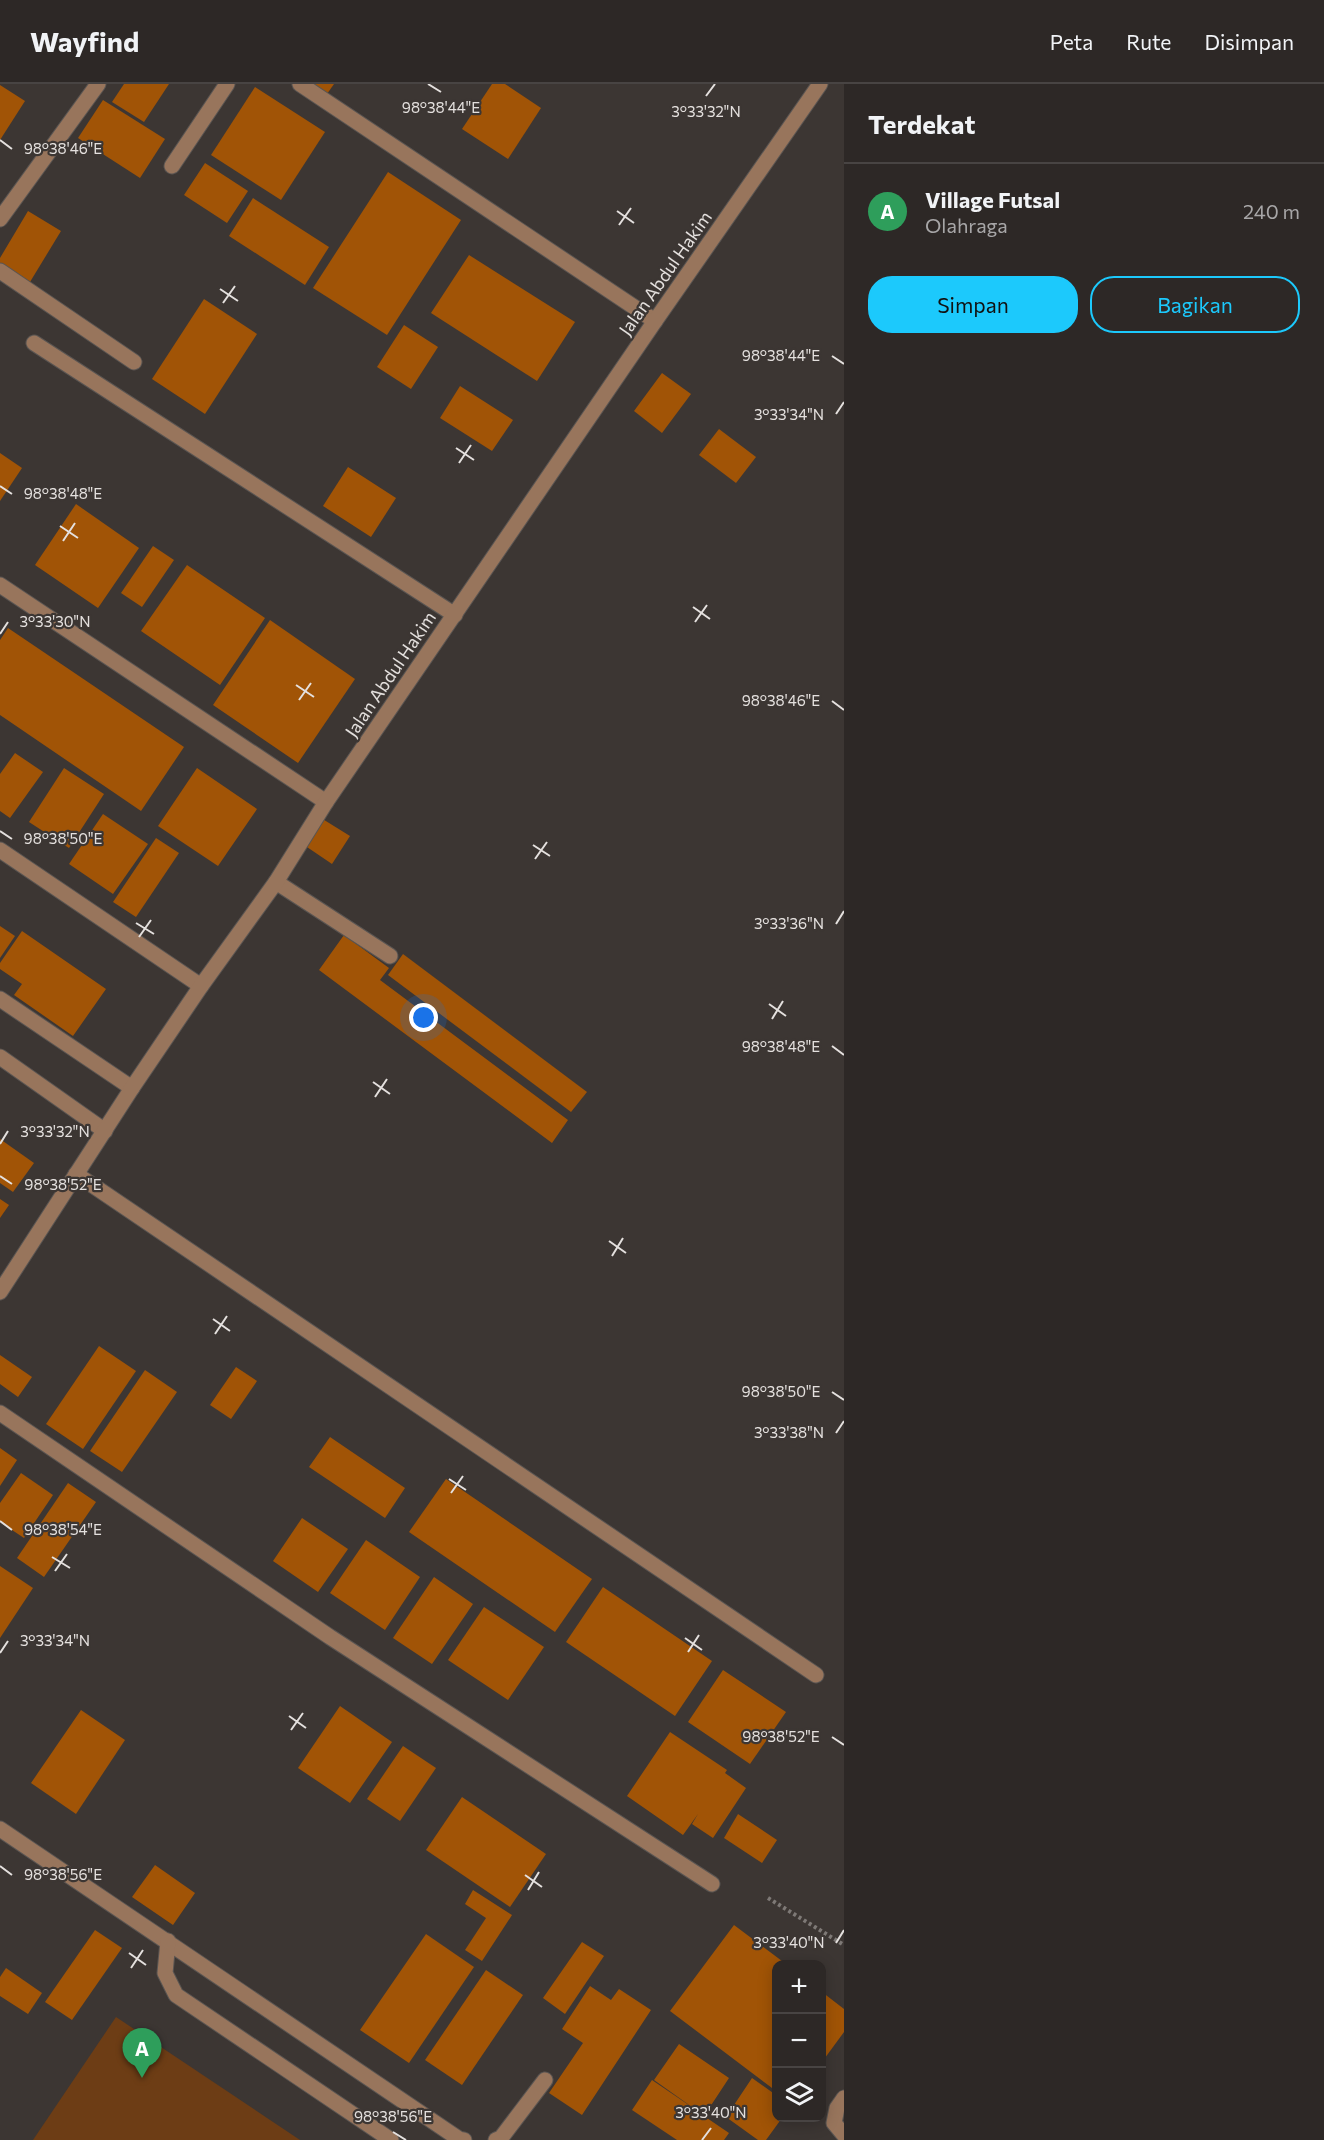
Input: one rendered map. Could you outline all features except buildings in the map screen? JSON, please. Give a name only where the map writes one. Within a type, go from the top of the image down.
[{"type":"street","points":[[0,219],[98,84]]},
{"type":"street","points":[[172,166],[227,84]]},
{"type":"street","points":[[300,84],[656,321]]},
{"type":"street","name":"Jalan Abdul Hakim","points":[[0,1292],[201,986],[276,882],[326,802],[820,84]]},
{"type":"street","points":[[0,271],[134,362]]},
{"type":"street","points":[[34,343],[455,615]]},
{"type":"street","points":[[0,585],[326,802]]},
{"type":"street","points":[[0,850],[201,986]]},
{"type":"street","points":[[276,882],[390,956]]},
{"type":"street","points":[[0,999],[132,1088]]},
{"type":"street","points":[[0,1057],[105,1131]]},
{"type":"street","points":[[76,1174],[816,1675]]},
{"type":"street","points":[[0,1413],[330,1637],[712,1884]]},
{"type":"street","points":[[0,1829],[459,2139],[464,2140]]},
{"type":"street","points":[[168,1941],[165,1973],[176,1995],[391,2140]]},
{"type":"street","points":[[496,2140],[501,2138],[545,2080]]},
{"type":"street","points":[[844,2098],[837,2108],[834,2123],[844,2135]]},
{"type":"path","points":[[768,1898],[844,1946]]},
{"type":"shaded area","points":[[116,2017],[300,2140],[33,2140]]},
{"type":"place","name":"Village Futsal","points":[[142,2078]]}]
